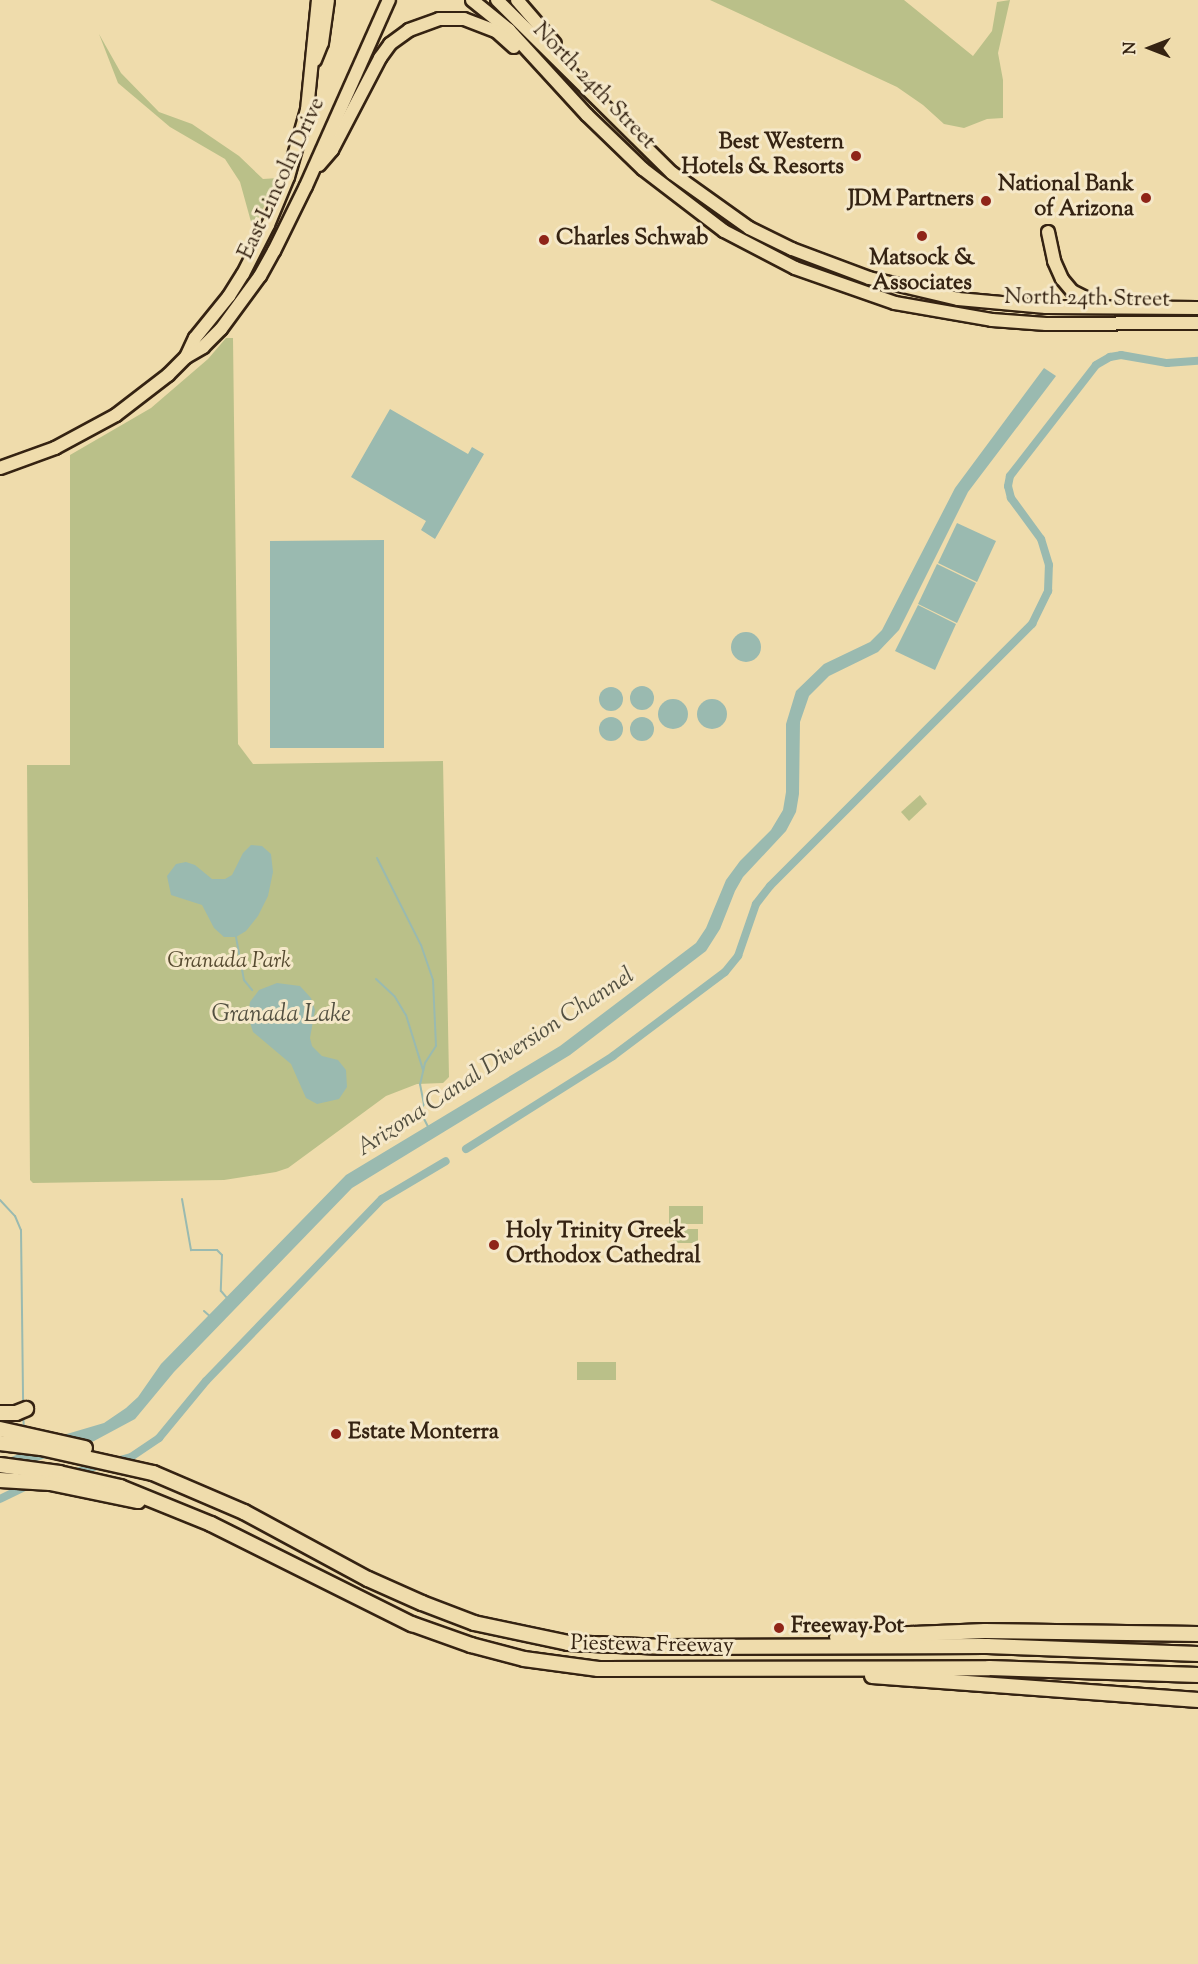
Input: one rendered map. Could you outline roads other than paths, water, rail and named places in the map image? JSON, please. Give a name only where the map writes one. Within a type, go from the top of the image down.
[{"type":"highway","points":[[0,1413],[16,1413],[26,1409]]},
{"type":"highway","points":[[3,1429],[84,1448],[122,1465]]},
{"type":"highway","name":"Piestewa Freeway","points":[[0,1443],[41,1448],[153,1473],[244,1512],[368,1579],[474,1623],[568,1643],[666,1647],[987,1646],[1198,1654]]},
{"type":"highway","name":"Piestewa Freeway","points":[[0,1465],[59,1473],[114,1491],[161,1502],[219,1528],[412,1624],[471,1645],[524,1659],[598,1670],[989,1668],[1198,1675]]},
{"type":"highway","points":[[0,1480],[50,1483],[114,1491]]},
{"type":"highway","points":[[796,1645],[832,1637],[945,1632],[1198,1634]]},
{"type":"highway","points":[[801,1669],[990,1687],[1198,1700]]},
{"type":"main road","name":"East Lincoln Drive","points":[[186,357],[195,338],[243,274],[279,201],[301,138],[313,63],[312,43],[318,0]]},
{"type":"main road","points":[[313,63],[321,43],[328,0]]},
{"type":"main road","name":"East Lincoln Drive","points":[[0,468],[55,448],[116,415],[168,375],[186,357],[203,347],[221,329],[250,290],[274,251],[389,0]]},
{"type":"main road","name":"North 24th Street","points":[[472,0],[509,30],[550,77],[629,157],[724,231],[776,260],[836,285],[895,303],[936,312],[1020,322],[1198,322]]},
{"type":"main road","name":"North 24th Street","points":[[497,0],[586,86],[628,132],[686,184],[762,235],[869,278],[936,295],[1022,306],[1198,308]]},
{"type":"main road","points":[[517,0],[565,56],[586,86]]},
{"type":"main road","points":[[310,175],[332,150],[385,50],[402,34],[416,26],[447,19],[464,19],[487,26],[504,37],[550,77]]},
{"type":"main road","points":[[686,184],[692,208],[715,214],[762,235]]},
{"type":"main road","points":[[1048,232],[1054,261],[1062,279],[1072,291],[1103,307]]},
{"type":"water","points":[[1044,368],[1056,376],[968,492],[899,630],[878,652],[829,676],[809,696],[800,722],[799,794],[796,812],[786,831],[743,877],[720,929],[706,951],[570,1055],[352,1188],[174,1372],[135,1419],[94,1441],[0,1474],[0,1462],[60,1436],[104,1423],[126,1408],[138,1397],[161,1364],[346,1175],[560,1046],[696,943],[706,928],[726,880],[740,861],[771,830],[783,810],[786,792],[786,724],[796,691],[824,664],[870,642],[882,630],[955,488]]},
{"type":"water","points":[[390,409],[468,454],[472,447],[484,454],[435,539],[421,530],[426,521],[351,477]]},
{"type":"water","points":[[957,523],[996,541],[977,582],[938,563]]},
{"type":"water","points":[[384,540],[384,748],[270,748],[270,541]]},
{"type":"water","points":[[937,564],[976,583],[957,623],[918,604]]},
{"type":"water","points":[[918,605],[956,624],[935,670],[895,651]]},
{"type":"water","points":[[746,632],[757,636],[761,647],[757,658],[746,662],[735,658],[731,647],[735,636]]},
{"type":"water","points":[[637,686],[647,686],[654,693],[654,703],[647,710],[637,710],[630,703],[630,693]]},
{"type":"water","points":[[611,687],[620,690],[623,699],[620,708],[611,711],[602,708],[599,699],[602,690]]},
{"type":"water","points":[[673,699],[684,703],[688,714],[684,725],[673,729],[662,725],[658,714],[662,703]]},
{"type":"water","points":[[712,699],[723,703],[727,714],[723,725],[712,729],[701,725],[697,714],[701,703]]},
{"type":"water","points":[[611,717],[620,720],[623,729],[620,738],[611,741],[602,738],[599,729],[602,720]]},
{"type":"water","points":[[637,717],[647,717],[654,724],[654,734],[647,741],[637,741],[630,734],[630,724]]},
{"type":"water","name":"Granada Lake","points":[[251,845],[262,846],[271,854],[273,872],[268,896],[258,916],[246,931],[236,937],[224,937],[214,928],[202,905],[171,895],[167,876],[176,864],[186,862],[195,865],[212,879],[225,879],[232,875],[243,853]]},
{"type":"water","name":"Granada Lake","points":[[277,983],[300,986],[311,998],[315,1010],[310,1038],[312,1046],[322,1056],[338,1060],[346,1070],[347,1087],[339,1099],[317,1104],[306,1098],[291,1064],[253,1032],[248,1016],[250,1002],[259,990]]},
{"type":"waterway","points":[[466,1149],[613,1056],[725,972],[738,956],[756,904],[770,886],[1032,624],[1048,591],[1049,565],[1041,539],[1011,498],[1008,486],[1010,476],[1096,365],[1110,357],[1121,355],[1167,363],[1198,361]]},
{"type":"waterway","name":"Arizona Canal Diversion Channel","points":[[377,858],[421,945],[433,980],[436,1046],[425,1063],[420,1084],[424,1104],[420,1111],[429,1129]]},
{"type":"waterway","points":[[236,937],[244,980],[252,990]]},
{"type":"waterway","points":[[376,979],[395,997],[406,1015],[423,1070]]},
{"type":"waterway","points":[[72,1473],[131,1457],[159,1438],[206,1381],[382,1199],[446,1161]]},
{"type":"waterway","points":[[182,1199],[191,1250],[217,1250],[222,1255],[221,1291],[227,1298]]},
{"type":"waterway","points":[[0,1200],[15,1216],[21,1230],[23,1406]]},
{"type":"waterway","points":[[204,1311],[211,1317]]},
{"type":"waterway","points":[[23,1414],[24,1430]]},
{"type":"waterway","points":[[0,1499],[31,1484]]},
{"type":"place","name":"Best Western Hotels & Resorts","points":[[856,156]]},
{"type":"place","name":"National Bank of Arizona","points":[[1146,198]]},
{"type":"place","name":"JDM Partners","points":[[986,201]]},
{"type":"place","name":"Matsock & Associates","points":[[922,236]]},
{"type":"place","name":"Charles Schwab","points":[[544,240]]},
{"type":"place","name":"Holy Trinity Greek Orthodox Cathedral","points":[[494,1245]]},
{"type":"place","name":"Estate Monterra","points":[[336,1434]]},
{"type":"place","name":"Freeway Pot","points":[[779,1628]]},
{"type":"park label","name":"Granada Park","points":[[229,963]]}]
